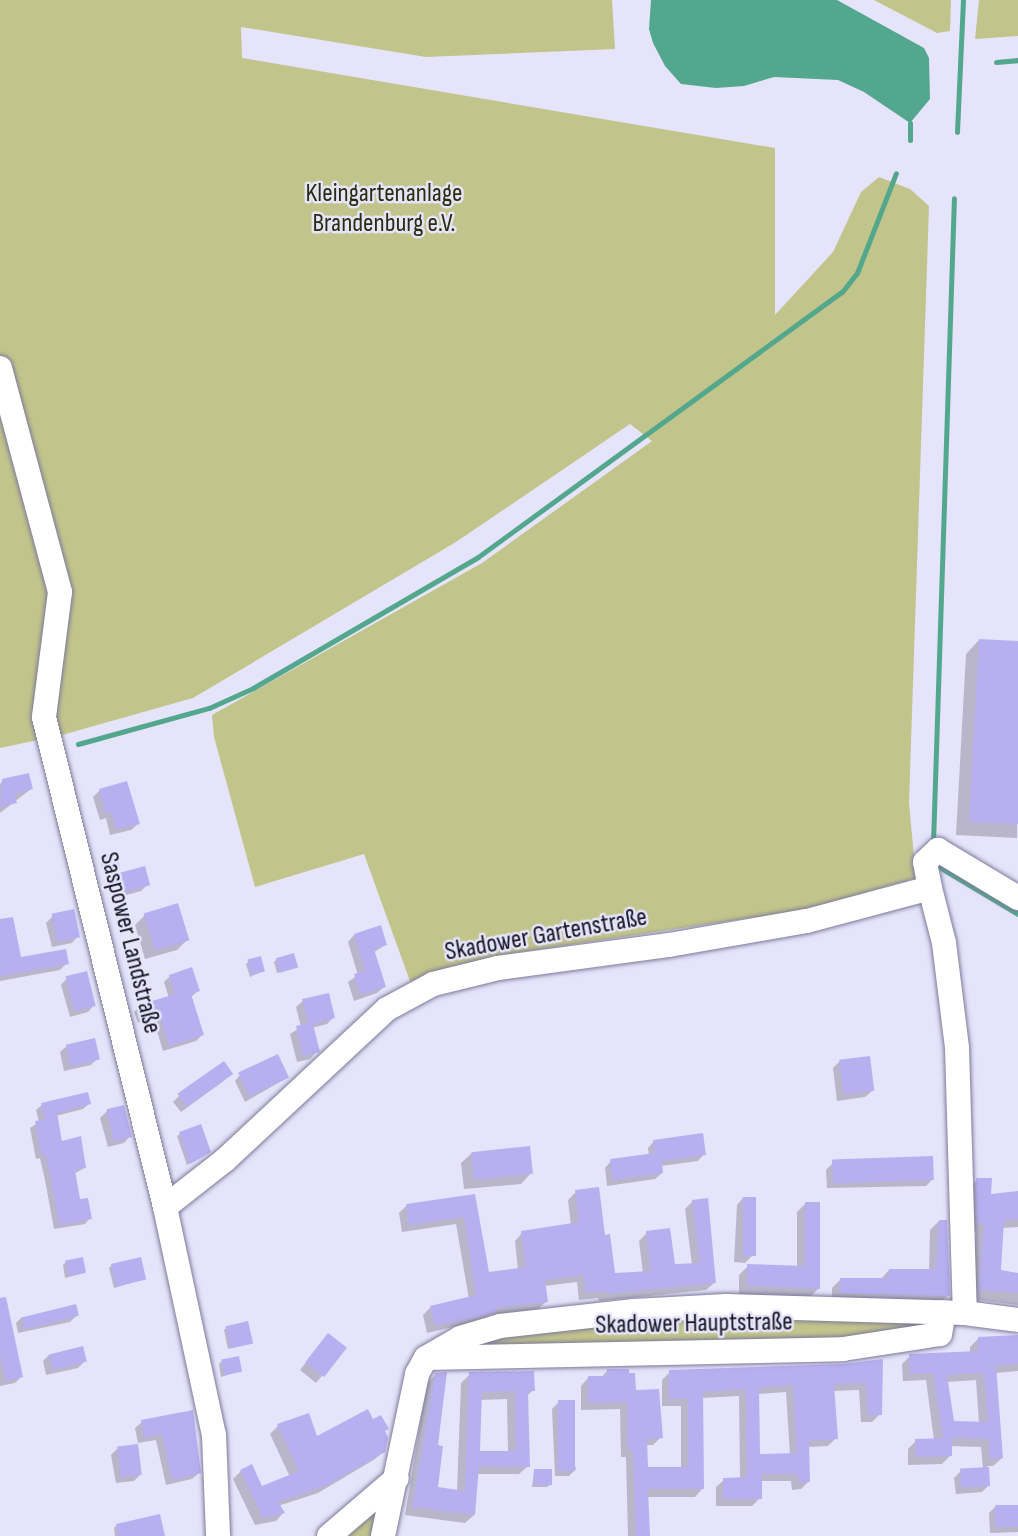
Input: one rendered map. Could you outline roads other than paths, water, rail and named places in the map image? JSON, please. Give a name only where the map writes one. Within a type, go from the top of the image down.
[{"type":"street","name":"Saspower Landstraße","points":[[0,368],[60,592],[44,717],[165,1208],[214,1435],[218,1536]]},
{"type":"street","points":[[955,1313],[957,1048],[944,943],[925,862],[938,850],[1018,898]]},
{"type":"street","name":"Skadower Gartenstraße","points":[[165,1208],[225,1160],[387,1009],[433,984],[498,968],[807,921],[930,888]]},
{"type":"street","name":"Skadower Hauptstraße","points":[[426,1358],[460,1338],[500,1326],[634,1311],[726,1306],[955,1313],[1018,1320]]},
{"type":"street","name":"Skadower Hauptstraße","points":[[426,1358],[842,1349],[940,1334],[955,1313]]},
{"type":"street","points":[[576,1318],[577,1356]]},
{"type":"street","points":[[383,1536],[397,1478],[411,1391],[426,1358]]},
{"type":"street","points":[[329,1536],[397,1478]]},
{"type":"waterway","points":[[957,132],[963,0]]},
{"type":"waterway","points":[[996,62],[1018,60]]},
{"type":"waterway","points":[[910,123],[910,140]]},
{"type":"waterway","points":[[78,744],[209,708],[253,688],[478,557],[842,292],[857,273],[896,173]]},
{"type":"waterway","points":[[933,843],[954,198]]},
{"type":"waterway","points":[[936,865],[1018,914]]},
{"type":"park label","name":"Kleingartenanlage Brandenburg e.V.","points":[[384,209]]}]
